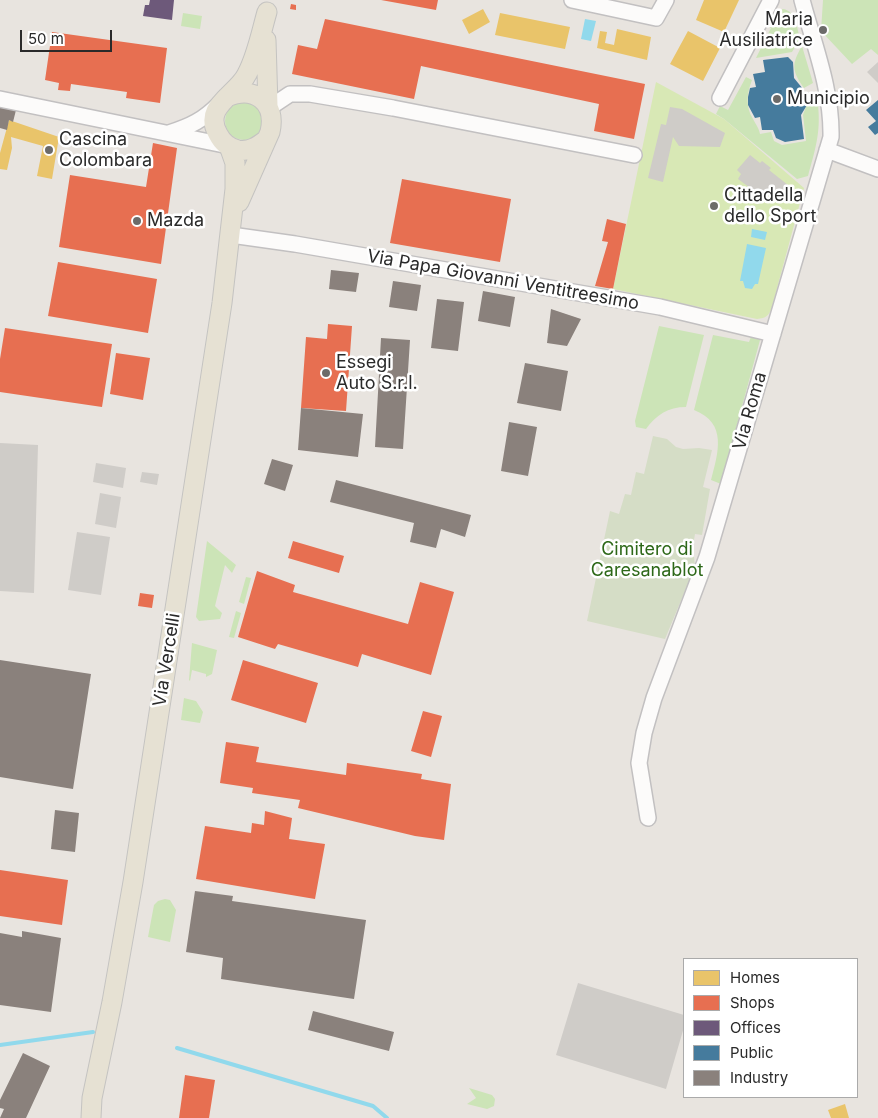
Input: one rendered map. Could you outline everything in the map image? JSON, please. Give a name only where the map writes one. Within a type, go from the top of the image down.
[{"type":"main road","name":"Via Vercelli","points":[[90,1118],[92,1098],[112,1002],[133,882],[183,562],[232,228],[235,163],[229,146],[221,140],[216,132],[214,122],[216,112],[224,100],[242,83],[247,75],[255,55],[268,6]]},
{"type":"main road","name":"Via Vercelli","points":[[232,228],[272,123],[268,107],[265,56],[268,6]]},
{"type":"main road","points":[[224,100],[236,93],[245,92],[254,94],[262,99],[268,107]]},
{"type":"main road","points":[[229,146],[239,150],[249,150],[266,140]]},
{"type":"main road","name":"Via Vercelli","points":[[84,1118],[92,1098]]},
{"type":"street","points":[[572,0],[656,18],[666,0]]},
{"type":"street","points":[[720,98],[771,0]]},
{"type":"street","name":"Via Roma","points":[[648,818],[640,763],[644,733],[654,698],[707,557],[831,137],[829,97],[802,0]]},
{"type":"street","points":[[268,107],[290,94],[310,94],[393,108],[634,155]]},
{"type":"street","points":[[0,99],[229,146]]},
{"type":"street","points":[[165,134],[194,125],[224,100]]},
{"type":"street","points":[[827,150],[878,169]]},
{"type":"street","name":"Via Papa Giovanni Ventitreesimo","points":[[232,228],[295,244],[660,307],[773,334]]},
{"type":"green space","points":[[823,0],[878,0],[878,55],[871,49],[852,64],[821,31]]},
{"type":"green space","points":[[783,9],[793,16],[800,39],[792,52],[756,58],[771,28],[766,25],[772,14]]},
{"type":"green space","points":[[183,13],[202,16],[200,29],[181,26]]},
{"type":"green space","points":[[802,46],[813,83],[804,88],[794,67],[796,57]]},
{"type":"green space","points":[[746,77],[752,80],[748,104],[750,114],[760,134],[771,132],[774,141],[782,145],[806,141],[803,115],[807,104],[818,105],[818,133],[808,176],[797,179],[716,114],[720,106],[728,110]]},
{"type":"green space","name":"Cittadella dello Sport","points":[[656,82],[724,119],[804,188],[772,307],[765,317],[757,319],[613,289]]},
{"type":"green space","points":[[244,102],[257,108],[263,121],[257,134],[244,140],[231,134],[225,121],[231,108]]},
{"type":"green space","points":[[659,326],[704,335],[686,407],[668,410],[654,420],[646,429],[636,427],[635,421]]},
{"type":"green space","points":[[752,334],[760,340],[721,484],[711,480],[718,449],[716,431],[712,423],[705,416],[694,410],[713,335],[749,342]]},
{"type":"green space","name":"Cimitero di Caresanablot","points":[[653,436],[667,439],[676,447],[683,449],[699,448],[712,450],[703,487],[710,489],[702,535],[695,534],[693,546],[695,567],[665,639],[587,621],[610,511],[619,514],[625,494],[631,495],[636,472],[644,474]]},
{"type":"green space","points":[[207,541],[236,565],[232,573],[225,565],[215,606],[222,613],[220,619],[199,621],[196,617]]},
{"type":"green space","points":[[246,577],[251,578],[244,604],[239,602]]},
{"type":"green space","points":[[236,611],[241,613],[234,638],[229,637]]},
{"type":"green space","points":[[192,643],[217,650],[212,674],[206,677],[206,674],[192,670],[190,681],[189,680]]},
{"type":"green space","points":[[184,698],[196,701],[203,712],[200,723],[181,720]]},
{"type":"green space","points":[[170,900],[176,910],[170,942],[148,937],[154,905],[158,901]]},
{"type":"green space","points":[[469,1088],[492,1095],[495,1099],[494,1106],[487,1109],[467,1104],[476,1098]]},
{"type":"water","points":[[585,19],[596,21],[591,41],[581,39]]},
{"type":"water","points":[[752,229],[767,232],[765,240],[751,237]]},
{"type":"water","points":[[747,244],[766,248],[758,284],[755,284],[752,289],[745,288],[743,281],[740,281]]},
{"type":"building: Homes","points":[[704,0],[739,0],[724,32],[696,20]]},
{"type":"building: Homes","points":[[483,9],[490,22],[469,34],[462,20]]},
{"type":"building: Homes","points":[[500,13],[570,27],[565,49],[495,35]]},
{"type":"building: Homes","points":[[617,29],[651,37],[647,60],[597,48],[600,31],[607,32],[605,43],[614,45]]},
{"type":"building: Homes","points":[[688,31],[720,48],[703,81],[670,64]]},
{"type":"building: Homes","name":"Cascina Colombara","points":[[9,120],[59,137],[52,179],[37,176],[43,146],[11,137],[12,148],[7,170],[0,169],[0,153]]},
{"type":"building: Homes","points":[[845,1104],[849,1118],[831,1118],[828,1110]]},
{"type":"building: Shops","points":[[381,0],[438,0],[436,10]]},
{"type":"building: Shops","points":[[291,4],[296,5],[296,10],[290,9]]},
{"type":"building: Shops","points":[[325,19],[645,84],[634,139],[594,131],[599,104],[421,66],[414,99],[292,74],[298,45],[317,49]]},
{"type":"building: Shops","points":[[52,32],[167,48],[160,103],[126,98],[127,92],[71,84],[70,91],[58,90],[59,83],[45,80]]},
{"type":"building: Shops","name":"Mazda","points":[[153,143],[177,148],[161,264],[59,247],[70,175],[146,187]]},
{"type":"building: Shops","points":[[402,179],[511,199],[500,262],[390,243]]},
{"type":"building: Shops","points":[[607,219],[626,224],[613,289],[595,286],[608,242],[602,241]]},
{"type":"building: Shops","points":[[58,262],[157,279],[148,333],[48,316]]},
{"type":"building: Shops","name":"Essegi Auto S.r.l.","points":[[328,324],[352,326],[346,411],[301,408],[306,337],[327,339]]},
{"type":"building: Shops","points":[[5,328],[112,344],[102,407],[0,392],[0,359]]},
{"type":"building: Shops","points":[[116,353],[150,358],[143,400],[110,394]]},
{"type":"building: Shops","points":[[293,541],[344,556],[339,573],[288,558]]},
{"type":"building: Shops","points":[[257,571],[295,585],[293,592],[408,624],[420,582],[454,592],[431,675],[362,654],[358,667],[278,644],[275,649],[238,637]]},
{"type":"building: Shops","points":[[140,593],[154,595],[152,608],[138,606]]},
{"type":"building: Shops","points":[[243,660],[318,683],[306,723],[231,700]]},
{"type":"building: Shops","points":[[423,711],[442,716],[431,757],[411,751]]},
{"type":"building: Shops","points":[[226,742],[259,747],[256,762],[346,775],[347,763],[422,774],[421,779],[451,784],[444,840],[415,836],[298,808],[300,800],[252,793],[253,788],[220,783]]},
{"type":"building: Shops","points":[[265,811],[292,818],[289,839],[325,844],[315,899],[196,879],[205,826],[251,833],[252,823],[264,825]]},
{"type":"building: Shops","points":[[0,870],[68,880],[62,925],[0,916]]},
{"type":"building: Shops","points":[[185,1075],[215,1080],[209,1118],[179,1118]]},
{"type":"building: Offices","points":[[150,0],[174,0],[172,20],[143,16],[145,5],[149,5]]},
{"type":"building: Public","name":"Municipio","points":[[788,57],[793,62],[794,78],[803,89],[807,105],[801,115],[804,139],[785,142],[776,138],[773,130],[762,130],[760,117],[755,118],[748,105],[748,97],[750,88],[756,87],[753,74],[765,72],[763,60]]},
{"type":"building: Public","points":[[878,100],[878,133],[875,135],[868,127],[876,121],[866,110]]},
{"type":"building: Industry","points":[[0,107],[16,110],[13,122],[9,120],[7,130],[0,128]]},
{"type":"building: Industry","points":[[331,270],[359,273],[356,292],[329,289]]},
{"type":"building: Industry","points":[[393,281],[421,285],[417,311],[389,307]]},
{"type":"building: Industry","points":[[483,291],[515,297],[510,327],[478,321]]},
{"type":"building: Industry","points":[[437,299],[464,302],[458,351],[431,348]]},
{"type":"building: Industry","points":[[551,309],[581,319],[567,346],[547,343]]},
{"type":"building: Industry","points":[[381,338],[410,340],[403,449],[375,447]]},
{"type":"building: Industry","points":[[525,363],[568,371],[561,411],[517,403]]},
{"type":"building: Industry","points":[[301,408],[363,414],[358,457],[298,450]]},
{"type":"building: Industry","points":[[509,422],[537,427],[528,476],[501,471]]},
{"type":"building: Industry","points":[[272,459],[293,465],[285,491],[264,484]]},
{"type":"building: Industry","points":[[336,480],[471,515],[465,537],[441,529],[436,548],[410,542],[414,523],[330,502]]},
{"type":"building: Industry","points":[[0,660],[91,674],[73,789],[0,777]]},
{"type":"building: Industry","points":[[55,810],[79,813],[75,852],[51,849]]},
{"type":"building: Industry","points":[[195,891],[233,896],[232,901],[366,920],[354,999],[221,979],[223,958],[186,952]]},
{"type":"building: Industry","points":[[22,931],[61,938],[51,1012],[0,1005],[0,933],[22,937]]},
{"type":"building: Industry","points":[[313,1011],[394,1032],[389,1051],[308,1030]]},
{"type":"building: Industry","points":[[23,1053],[50,1066],[26,1118],[0,1118],[4,1109],[0,1108],[0,1100]]},
{"type":"building: Other","points":[[878,62],[878,83],[867,72]]},
{"type":"building: Other","points":[[670,107],[682,109],[725,133],[720,147],[679,146],[673,137],[663,182],[648,178],[661,124],[666,125]]},
{"type":"building: Other","points":[[750,155],[760,163],[762,161],[771,168],[769,170],[793,189],[781,203],[775,197],[757,193],[738,179],[741,174],[737,170]]},
{"type":"building: Other","points":[[0,443],[38,445],[34,593],[0,591]]},
{"type":"building: Other","points":[[96,463],[126,468],[123,488],[93,482]]},
{"type":"building: Other","points":[[142,472],[159,474],[157,485],[140,482]]},
{"type":"building: Other","points":[[100,493],[121,497],[116,528],[95,524]]},
{"type":"building: Other","points":[[77,532],[110,537],[101,595],[68,590]]},
{"type":"building: Other","points":[[578,983],[683,1015],[683,1030],[666,1089],[556,1055]]},
{"type":"waterway","points":[[0,1045],[93,1032]]},
{"type":"waterway","points":[[177,1048],[373,1106],[387,1118]]},
{"type":"place","name":"Maria Ausiliatrice","points":[[823,30]]},
{"type":"place","name":"Municipio","points":[[777,99]]},
{"type":"place","name":"Cascina Colombara","points":[[49,150]]},
{"type":"place","name":"Cittadella dello Sport","points":[[714,206]]},
{"type":"place","name":"Mazda","points":[[137,221]]},
{"type":"place","name":"Essegi Auto S.r.l.","points":[[326,373]]}]
